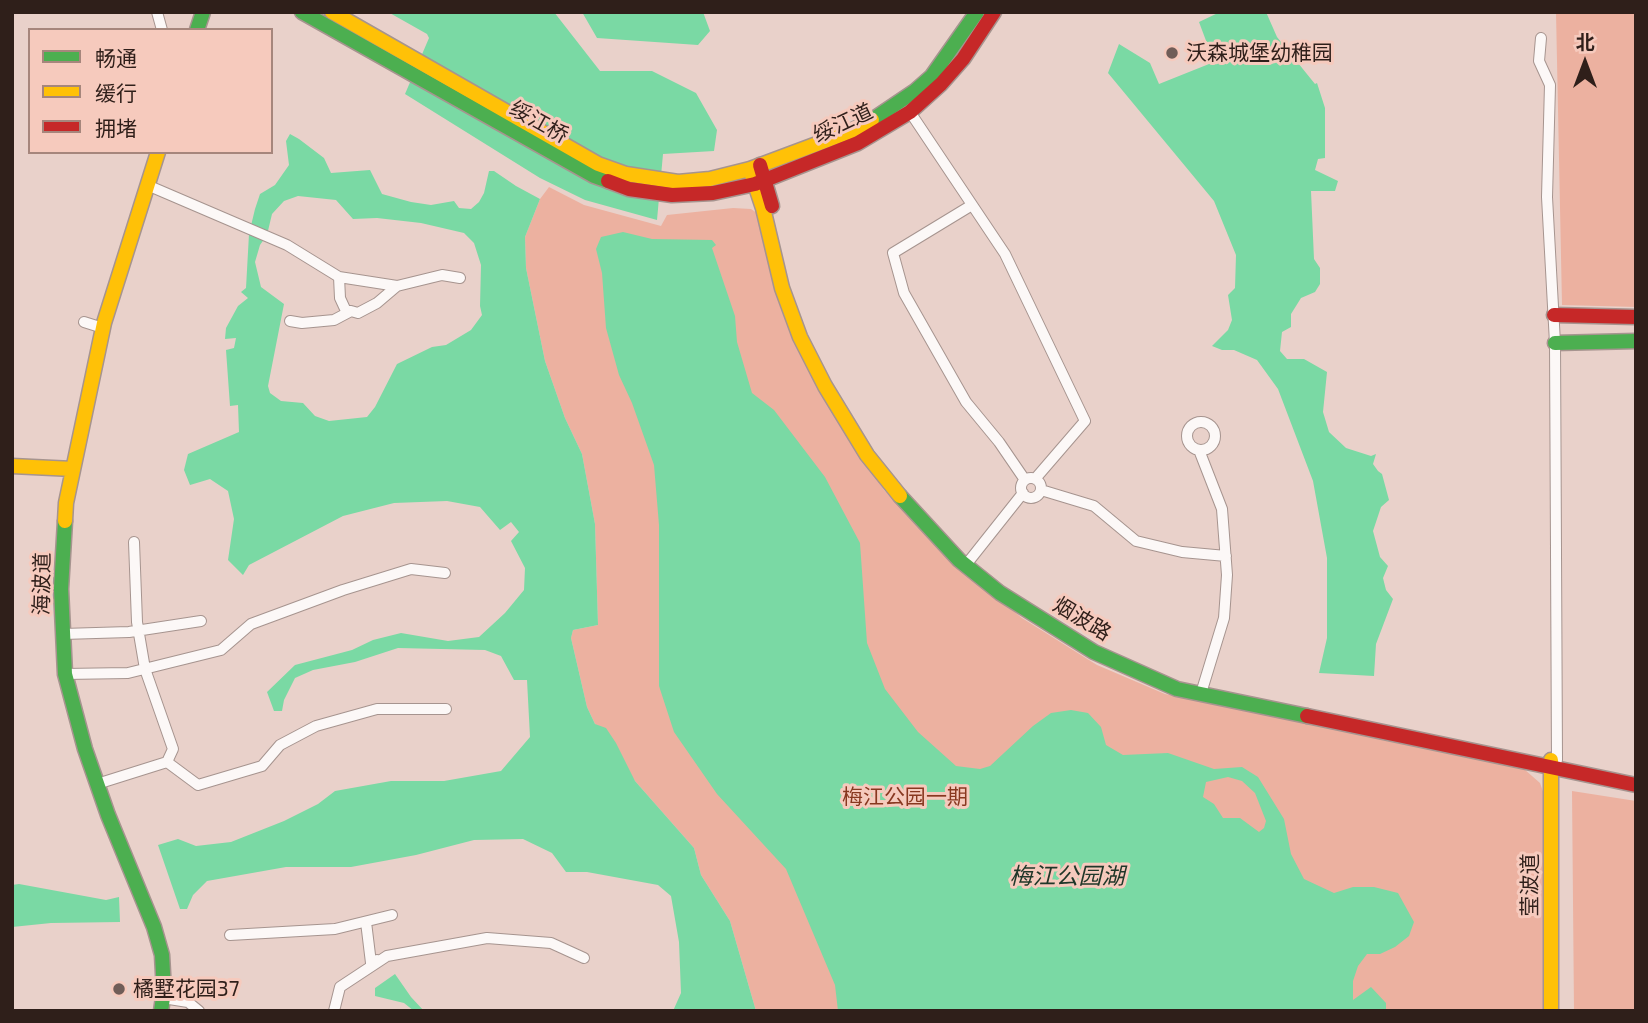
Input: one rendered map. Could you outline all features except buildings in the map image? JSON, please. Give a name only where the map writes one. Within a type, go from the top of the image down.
[{"type":"main road","points":[[302,12],[404,61]]},
{"type":"main road","points":[[332,12],[404,61]]},
{"type":"main road","name":"绥江道","points":[[666,188],[755,167],[849,132],[891,109],[932,76],[977,12]]},
{"type":"main road","name":"绥江道","points":[[666,188],[699,194],[760,182],[858,143],[909,111],[941,84],[963,59],[994,12]]},
{"type":"main road","name":"绥江桥","points":[[404,61],[598,164],[666,188]]},
{"type":"main road","name":"海波道","points":[[157,154],[103,328],[66,503],[61,589],[65,674],[97,784],[162,955],[162,1004]]},
{"type":"main road","name":"烟波路","points":[[755,167],[807,334],[848,416],[885,470],[969,561],[1031,608],[1107,654],[1147,672],[1202,690],[1556,763],[1636,785]]},
{"type":"main road","name":"烟波路","points":[[760,182],[782,288],[800,337],[832,397],[867,455],[892,487],[959,560],[1000,593],[1094,652],[1177,689],[1556,763],[1636,776]]},
{"type":"main road","points":[[1554,316],[1636,317]]},
{"type":"main road","points":[[1555,343],[1636,341]]},
{"type":"main road","points":[[12,466],[72,474]]},
{"type":"main road","points":[[12,476],[72,474]]},
{"type":"main road","name":"莹波道","points":[[1551,1011],[1556,763]]},
{"type":"main road","name":"莹波道","points":[[1556,763],[1560,1011]]},
{"type":"street","points":[[1541,38],[1539,61],[1550,85],[1547,197],[1555,343],[1556,763]]},
{"type":"street","points":[[909,111],[1005,254],[1085,421],[1030,479],[1022,484],[1023,493],[969,561]]},
{"type":"street","points":[[147,185],[276,240],[339,277],[397,286],[442,275],[460,278]]},
{"type":"street","points":[[972,205],[893,253],[904,293],[966,402],[1030,479],[1040,483],[1041,490]]},
{"type":"street","points":[[339,277],[340,298],[346,311],[351,312],[358,313],[377,303],[397,286]]},
{"type":"street","points":[[290,321],[302,323],[334,320],[351,312]]},
{"type":"street","points":[[84,322],[103,328]]},
{"type":"street","points":[[1199,450],[1222,509],[1227,575],[1224,618],[1202,690]]},
{"type":"street","points":[[1023,493],[1034,497],[1041,490]]},
{"type":"street","points":[[1041,490],[1094,506],[1136,541],[1182,552],[1226,556]]},
{"type":"street","points":[[97,784],[167,762],[173,750],[145,669],[138,631],[134,542]]},
{"type":"street","points":[[65,674],[128,673],[221,650],[251,624],[355,586],[411,569],[445,573]]},
{"type":"street","points":[[63,634],[138,631],[201,621]]},
{"type":"street","points":[[167,762],[198,785],[262,766],[280,745],[316,726],[377,709],[446,709]]},
{"type":"street","points":[[230,936],[335,929],[392,915]]},
{"type":"street","points":[[366,922],[371,963],[387,956],[487,938],[551,943],[584,958]]},
{"type":"street","points":[[334,1011],[340,987],[387,956]]},
{"type":"street","points":[[162,1004],[188,1002],[199,1011]]},
{"type":"green space","points":[[1556,12],[1636,12],[1636,307],[1562,305]]},
{"type":"green space","name":"梅江公园一期","points":[[549,187],[584,205],[661,226],[667,215],[733,208],[751,209],[757,213],[820,392],[884,490],[948,557],[1022,618],[1097,665],[1165,694],[1524,769],[1540,783],[1546,800],[1545,1011],[756,1011],[730,921],[701,875],[694,848],[635,781],[595,724],[587,707],[571,638],[573,630],[598,625],[595,524],[582,454],[565,418],[545,361],[526,268],[525,237],[540,199]]},
{"type":"green space","points":[[1572,791],[1636,801],[1636,1011],[1574,1011]]},
{"type":"water","points":[[388,12],[554,12],[600,71],[652,71],[696,93],[717,130],[714,151],[663,154],[657,220],[585,200],[540,178],[405,94],[429,38],[427,34]]},
{"type":"water","points":[[582,12],[703,12],[710,31],[698,45],[597,38]]},
{"type":"water","points":[[1220,12],[1266,12],[1277,37],[1315,84],[1317,83],[1325,108],[1325,158],[1318,159],[1315,170],[1338,181],[1335,191],[1311,191],[1314,259],[1320,268],[1320,284],[1315,292],[1301,298],[1291,314],[1291,327],[1282,332],[1280,351],[1287,359],[1304,359],[1327,372],[1323,412],[1329,432],[1346,448],[1371,456],[1376,454],[1373,464],[1382,474],[1389,500],[1381,507],[1373,531],[1380,557],[1388,566],[1383,578],[1386,590],[1393,599],[1376,644],[1374,676],[1319,673],[1327,638],[1327,558],[1313,481],[1278,389],[1257,360],[1234,350],[1222,350],[1212,346],[1228,330],[1232,320],[1228,295],[1235,288],[1236,255],[1214,201],[1108,73],[1119,44],[1150,63],[1159,84],[1214,62],[1199,22]]},
{"type":"water","points":[[290,134],[299,139],[324,158],[331,173],[370,170],[382,194],[411,202],[431,205],[454,201],[459,208],[471,209],[484,193],[489,171],[494,171],[540,199],[525,237],[526,268],[545,361],[565,418],[582,454],[595,524],[598,625],[573,630],[571,638],[587,707],[595,724],[606,728],[616,743],[635,781],[694,848],[701,875],[730,921],[756,1011],[673,1011],[681,993],[679,942],[671,896],[658,885],[587,872],[566,872],[552,853],[523,839],[474,840],[416,855],[351,867],[286,867],[207,881],[193,895],[187,909],[180,909],[158,845],[178,839],[196,846],[231,842],[284,821],[318,804],[335,791],[391,781],[444,781],[501,771],[530,737],[527,680],[514,680],[501,656],[485,650],[398,648],[355,662],[313,670],[295,678],[284,700],[282,711],[274,711],[267,692],[295,665],[352,650],[373,640],[401,633],[448,641],[479,637],[505,613],[524,590],[525,568],[511,541],[519,532],[511,522],[500,530],[480,507],[447,501],[394,503],[343,516],[249,565],[243,575],[228,560],[234,519],[228,491],[210,479],[190,485],[184,470],[188,454],[239,432],[238,405],[230,406],[226,350],[234,348],[236,338],[225,339],[226,328],[238,306],[248,298],[241,292],[246,288],[249,234],[255,209],[260,194],[275,185],[289,165],[286,141]],"holes":[[[298,196],[336,200],[353,219],[377,218],[421,223],[464,233],[474,243],[481,265],[482,315],[471,330],[446,345],[432,347],[397,364],[367,417],[329,421],[315,416],[303,403],[281,401],[270,393],[268,386],[284,304],[261,287],[255,262],[260,245],[267,235],[272,214],[284,201]]]},
{"type":"water","name":"梅江公园湖","points":[[623,232],[652,239],[712,240],[716,245],[712,248],[735,316],[737,342],[752,393],[774,410],[825,477],[860,543],[867,643],[885,689],[918,732],[956,766],[980,769],[990,766],[1051,713],[1071,710],[1088,713],[1101,727],[1106,745],[1123,755],[1168,753],[1214,769],[1242,767],[1258,777],[1284,819],[1291,854],[1304,879],[1334,893],[1353,887],[1374,887],[1398,893],[1414,922],[1409,936],[1380,954],[1367,954],[1358,966],[1353,981],[1353,1000],[1371,987],[1386,1003],[1386,1011],[838,1011],[835,985],[786,869],[717,794],[674,732],[659,686],[659,525],[654,465],[619,375],[606,328],[602,273],[596,249],[601,237]],"holes":[[[1228,777],[1242,781],[1255,793],[1266,821],[1259,832],[1240,818],[1223,818],[1214,804],[1203,797],[1206,782]]]},
{"type":"water","points":[[12,885],[106,900],[119,897],[120,922],[51,923],[12,927]]},
{"type":"water","points":[[395,974],[424,1011],[414,1011],[404,1003],[375,996],[375,988]]},
{"type":"traffic: fast","points":[[198,28],[203,12]]},
{"type":"traffic: fast","points":[[302,12],[594,176],[608,181]]},
{"type":"traffic: fast","points":[[872,120],[932,76],[977,12]]},
{"type":"traffic: fast","points":[[1555,343],[1636,341]]},
{"type":"traffic: fast","points":[[900,496],[959,560],[1000,593],[1094,652],[1177,689],[1307,716]]},
{"type":"traffic: fast","points":[[65,521],[61,589],[65,674],[85,749],[108,815],[154,927],[162,955],[164,991],[161,1011]]},
{"type":"traffic: slow","points":[[332,12],[598,164],[626,174],[678,182],[710,179],[750,169],[849,132],[872,120]]},
{"type":"traffic: slow","points":[[65,521],[66,503],[104,323],[157,154]]},
{"type":"traffic: slow","points":[[750,169],[763,208],[782,288],[800,337],[825,386],[867,455],[900,496]]},
{"type":"traffic: slow","points":[[12,466],[73,469]]},
{"type":"traffic: slow","points":[[1551,760],[1551,1011]]},
{"type":"traffic: jam","points":[[608,181],[629,189],[672,195],[713,193],[755,184],[858,143],[910,112],[941,84],[963,59],[994,12]]},
{"type":"traffic: jam","points":[[760,165],[772,206]]},
{"type":"traffic: jam","points":[[1554,315],[1636,317]]},
{"type":"traffic: jam","points":[[1307,716],[1636,785]]},
{"type":"place","name":"沃森城堡幼稚园","points":[[1172,53]]},
{"type":"place","name":"橘墅花园37","points":[[119,989]]}]
